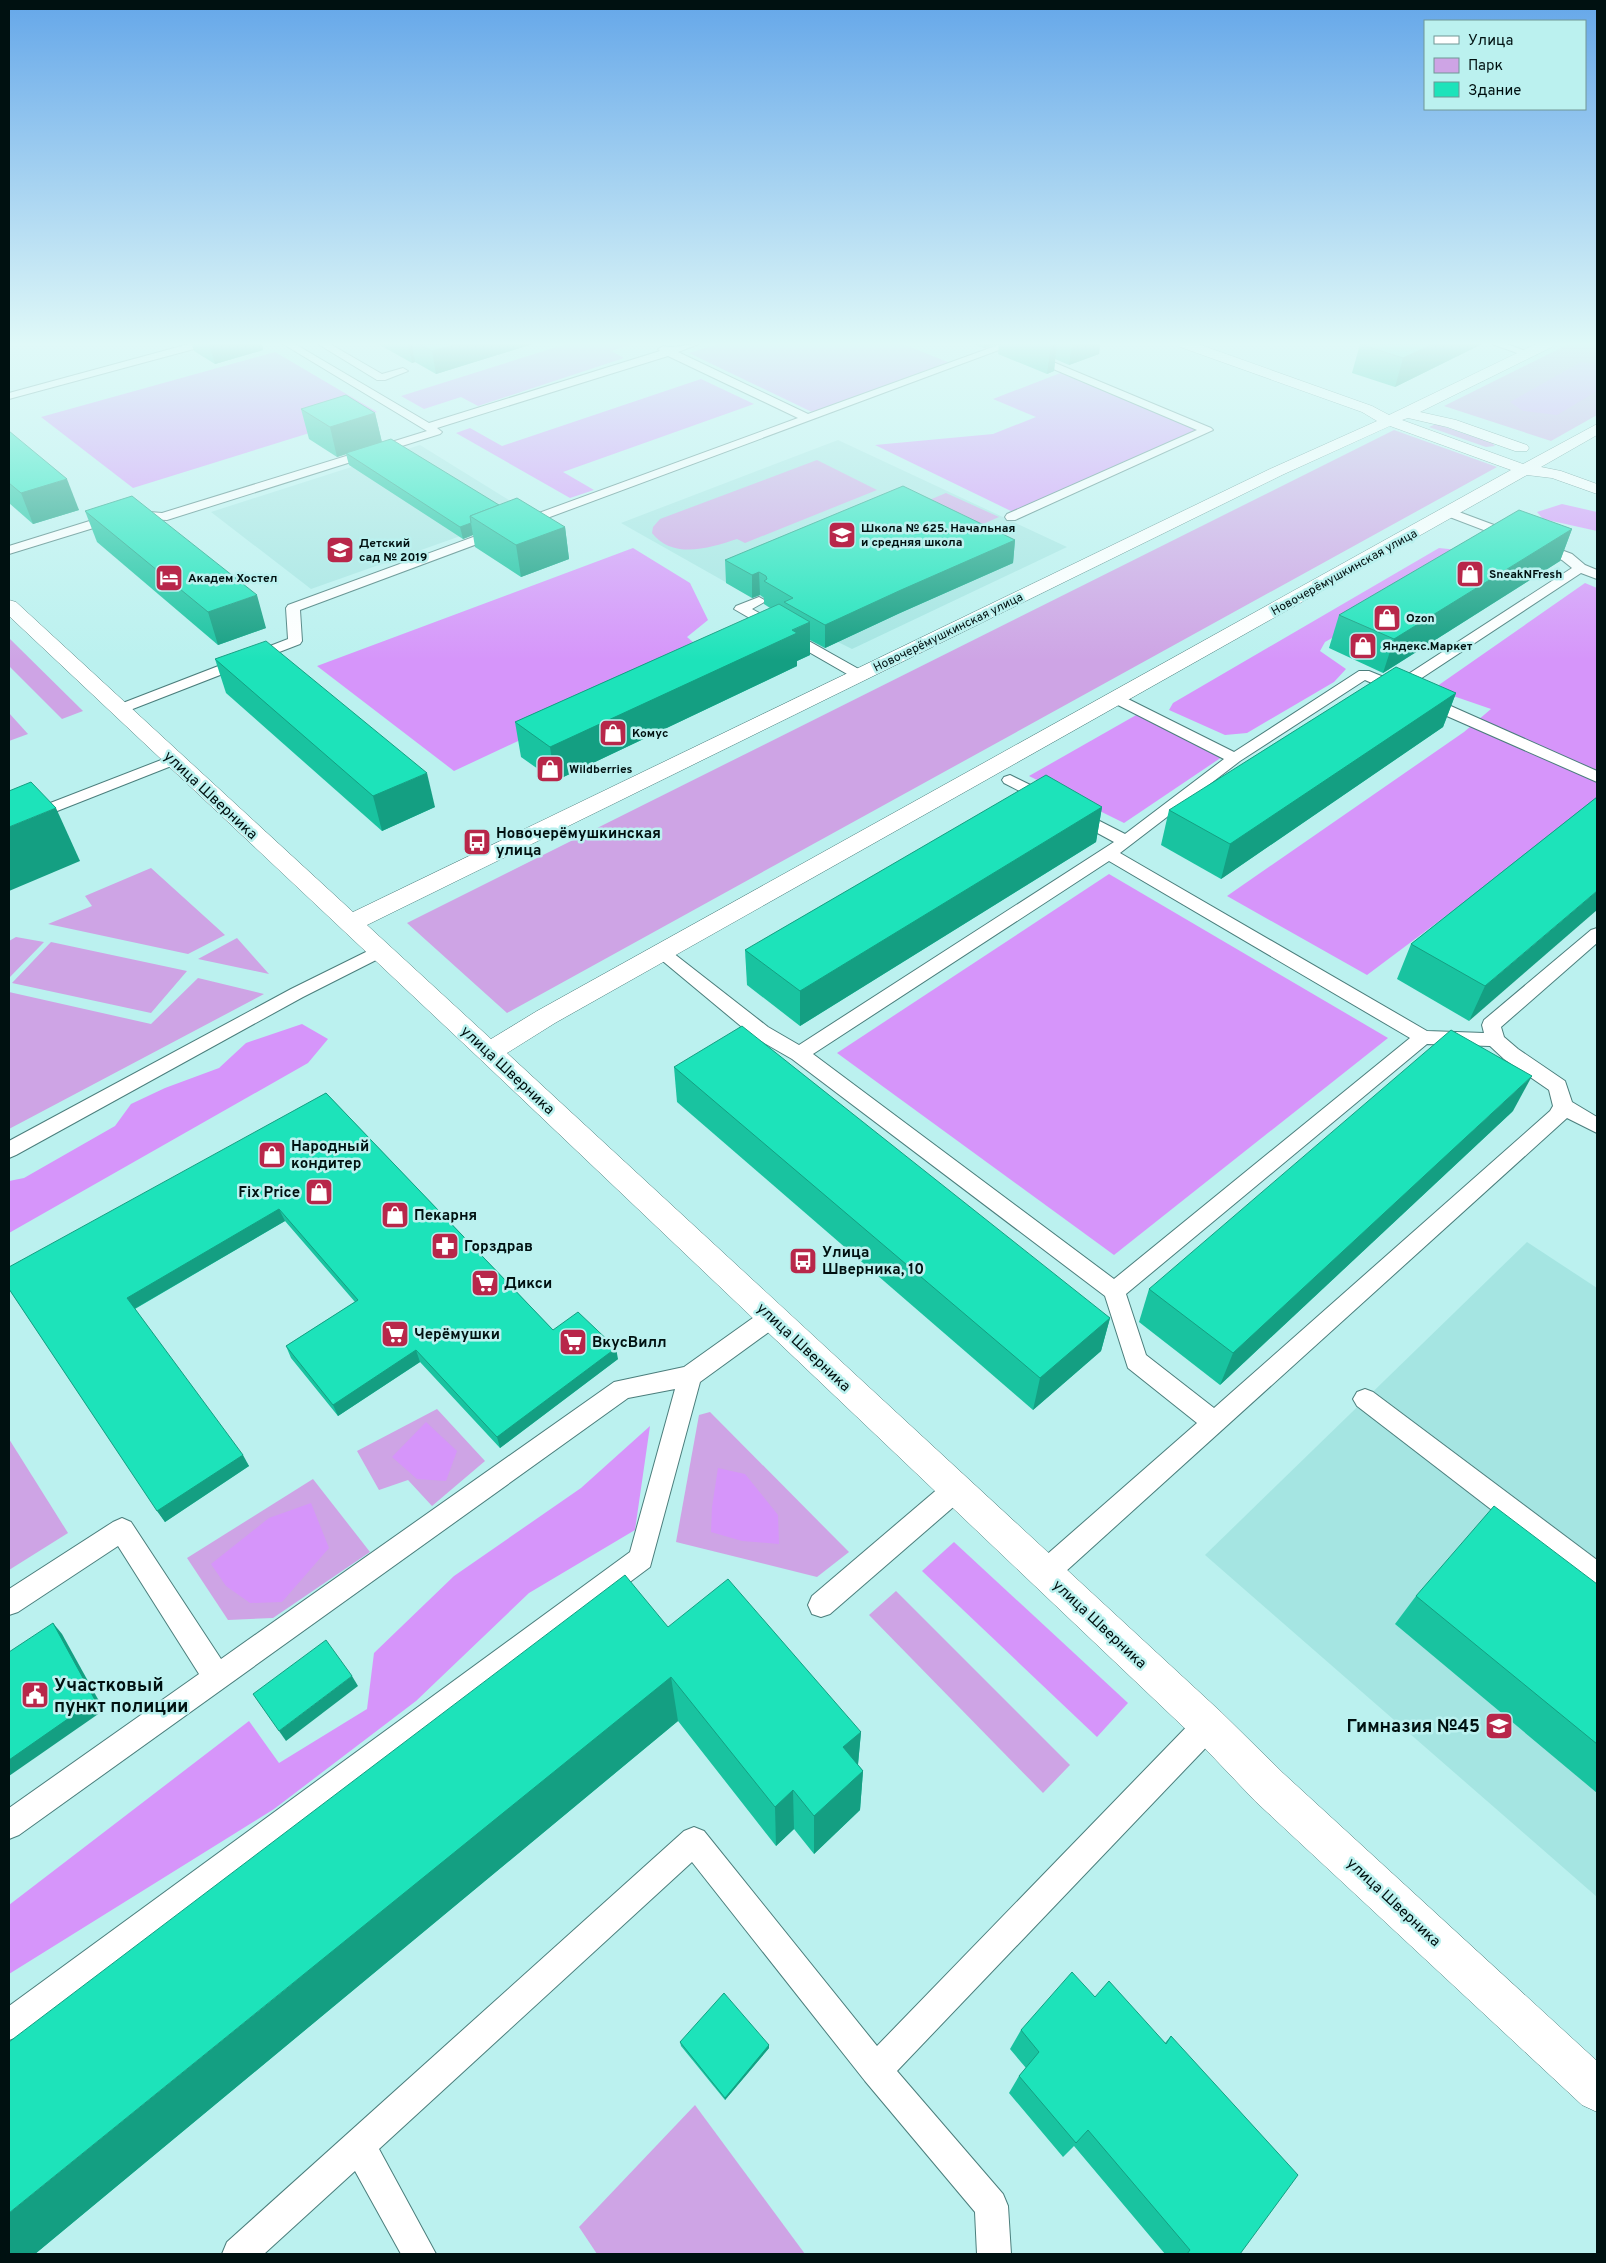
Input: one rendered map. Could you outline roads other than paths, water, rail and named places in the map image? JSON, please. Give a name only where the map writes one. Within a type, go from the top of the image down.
[{"type":"street","name":"Новочерёмушкинская улица","points":[[350,923],[1325,450]]},
{"type":"street","points":[[1469,450],[1526,470],[1554,474],[1597,489]]},
{"type":"street","points":[[1527,450],[1548,457],[1554,474]]},
{"type":"street","name":"Новочерёмушкинская улица","points":[[489,1052],[546,1017],[1451,513],[1561,450]]},
{"type":"street","name":"улица Шверника","points":[[9,606],[772,1316],[1208,1725],[1269,1787],[1597,2090]]},
{"type":"lane","points":[[9,550],[125,514],[163,517],[379,450]]},
{"type":"lane","points":[[120,709],[295,642],[292,608],[721,450]]},
{"type":"lane","points":[[1011,517],[1163,450]]},
{"type":"lane","points":[[1451,513],[1567,557],[1580,568],[1597,575]]},
{"type":"lane","points":[[1397,688],[1580,568]]},
{"type":"lane","points":[[759,601],[741,609],[859,675]]},
{"type":"lane","points":[[799,1054],[1109,854],[1235,758],[1364,674],[1597,777]]},
{"type":"lane","points":[[1117,699],[1235,758]]},
{"type":"lane","points":[[9,824],[174,760]]},
{"type":"lane","points":[[1010,780],[1125,841]]},
{"type":"lane","points":[[1109,854],[1423,1037],[1495,1040]]},
{"type":"lane","points":[[1597,934],[1490,1025],[1495,1040],[1511,1054],[1558,1086],[1563,1106],[1597,1126]]},
{"type":"lane","points":[[9,1150],[297,993],[380,951]]},
{"type":"lane","points":[[662,953],[761,1032],[799,1054],[1114,1291],[1136,1361],[1214,1422]]},
{"type":"lane","points":[[1114,1291],[1423,1037]]},
{"type":"lane","points":[[1045,1573],[1550,1122],[1563,1106]]},
{"type":"lane","points":[[9,1825],[622,1388],[690,1376],[772,1316]]},
{"type":"lane","points":[[9,2025],[641,1559],[690,1376]]},
{"type":"lane","points":[[1365,1399],[1597,1575]]},
{"type":"lane","points":[[821,1605],[956,1489]]},
{"type":"lane","points":[[9,1603],[122,1530],[217,1677]]},
{"type":"lane","points":[[876,2070],[1208,1725]]},
{"type":"lane","points":[[239,2254],[694,1841],[876,2070],[991,2206],[994,2254]]},
{"type":"lane","points":[[359,2145],[419,2254]]},
{"type":"place","name":"Школа № 625. Начальная и средняя школа","points":[[842,535]]},
{"type":"place","name":"Детский сад № 2019","points":[[340,550]]},
{"type":"place","name":"SneakNFresh","points":[[1470,574]]},
{"type":"place","name":"Академ Хостел","points":[[169,578]]},
{"type":"place","name":"Ozon","points":[[1387,618]]},
{"type":"place","name":"Яндекс.Маркет","points":[[1363,646]]},
{"type":"place","name":"Комус","points":[[613,733]]},
{"type":"place","name":"Wildberries","points":[[550,769]]},
{"type":"place","name":"Новочерёмушкинская улица","points":[[477,842]]},
{"type":"place","name":"Народный кондитер","points":[[272,1155]]},
{"type":"place","name":"Fix Price","points":[[319,1192]]},
{"type":"place","name":"Пекарня","points":[[395,1215]]},
{"type":"place","name":"Горздрав","points":[[445,1246]]},
{"type":"place","name":"Улица Шверника, 10","points":[[803,1261]]},
{"type":"place","name":"Дикси","points":[[485,1283]]},
{"type":"place","name":"Черёмушки","points":[[395,1334]]},
{"type":"place","name":"ВкусВилл","points":[[573,1342]]},
{"type":"place","name":"Участковый пункт полиции","points":[[35,1695]]},
{"type":"place","name":"Гимназия №45","points":[[1499,1726]]}]
